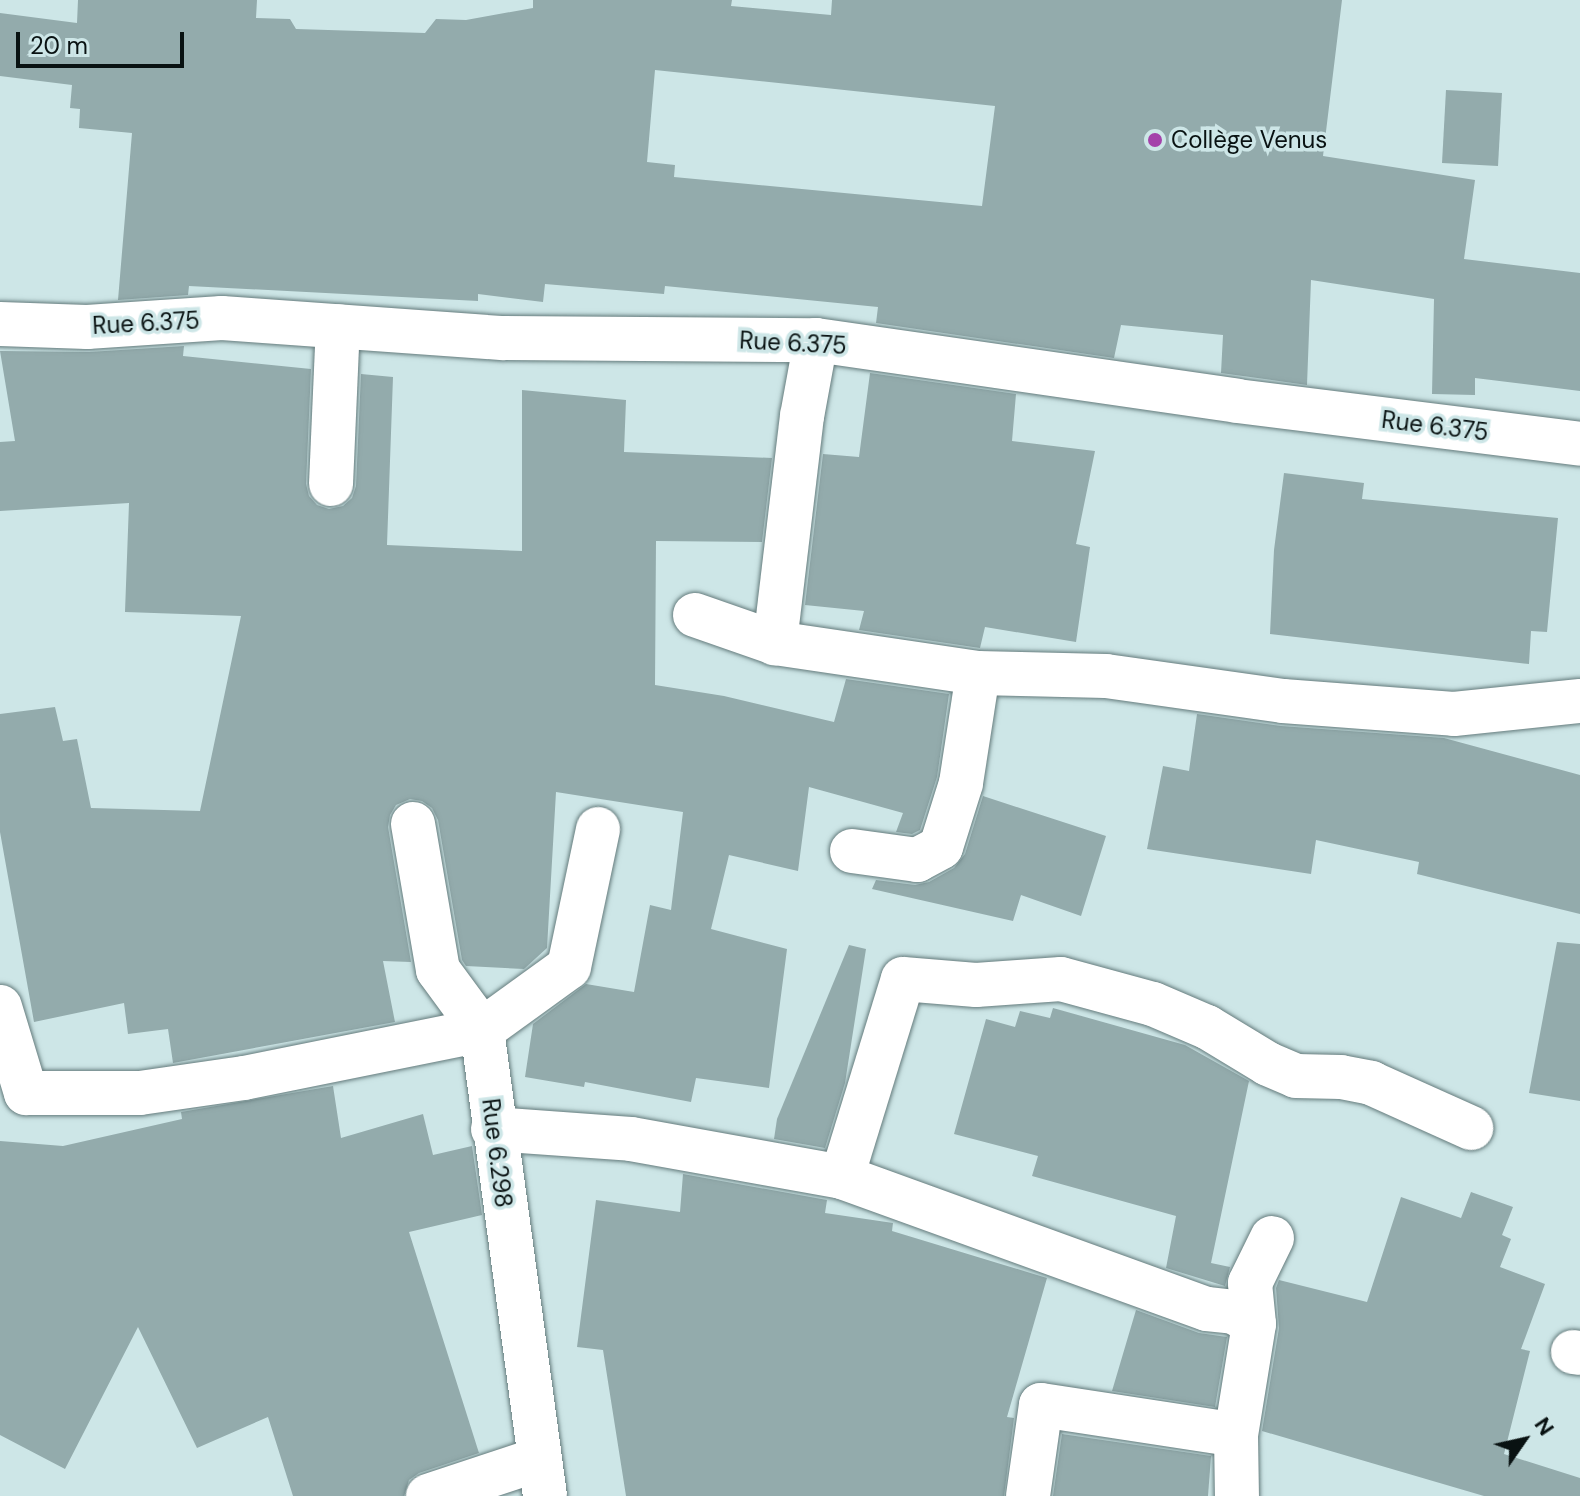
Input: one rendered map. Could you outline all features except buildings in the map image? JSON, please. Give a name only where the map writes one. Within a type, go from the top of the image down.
[{"type":"street","name":"Rue 6.375","points":[[0,324],[87,327],[222,318],[504,338],[816,340],[1237,401],[1580,444]]},
{"type":"street","points":[[331,484],[338,326]]},
{"type":"street","points":[[775,643],[802,416],[816,340]]},
{"type":"street","points":[[695,615],[775,643],[978,673],[1106,676],[1283,701],[1454,714],[1580,701]]},
{"type":"street","points":[[852,851],[917,860],[941,847],[961,783],[978,673]]},
{"type":"street","name":"Rue 6.298","points":[[413,824],[438,970],[482,1030],[541,1478]]},
{"type":"street","points":[[0,1007],[26,1093],[140,1093],[274,1072],[482,1030],[569,967],[598,829]]},
{"type":"street","points":[[842,1177],[903,979],[976,985],[1061,979],[1153,1004],[1207,1027],[1268,1064],[1296,1076],[1341,1077],[1371,1083],[1471,1128]]},
{"type":"street","points":[[493,1129],[631,1139],[842,1177],[1207,1309],[1234,1312],[1254,1324]]},
{"type":"street","points":[[1237,1496],[1236,1435],[1254,1324],[1250,1283],[1272,1238]]},
{"type":"street","points":[[1028,1496],[1041,1405],[1236,1435]]},
{"type":"street","points":[[428,1496],[541,1478]]},
{"type":"place","name":"Collège Venus","points":[[1155,140]]}]
